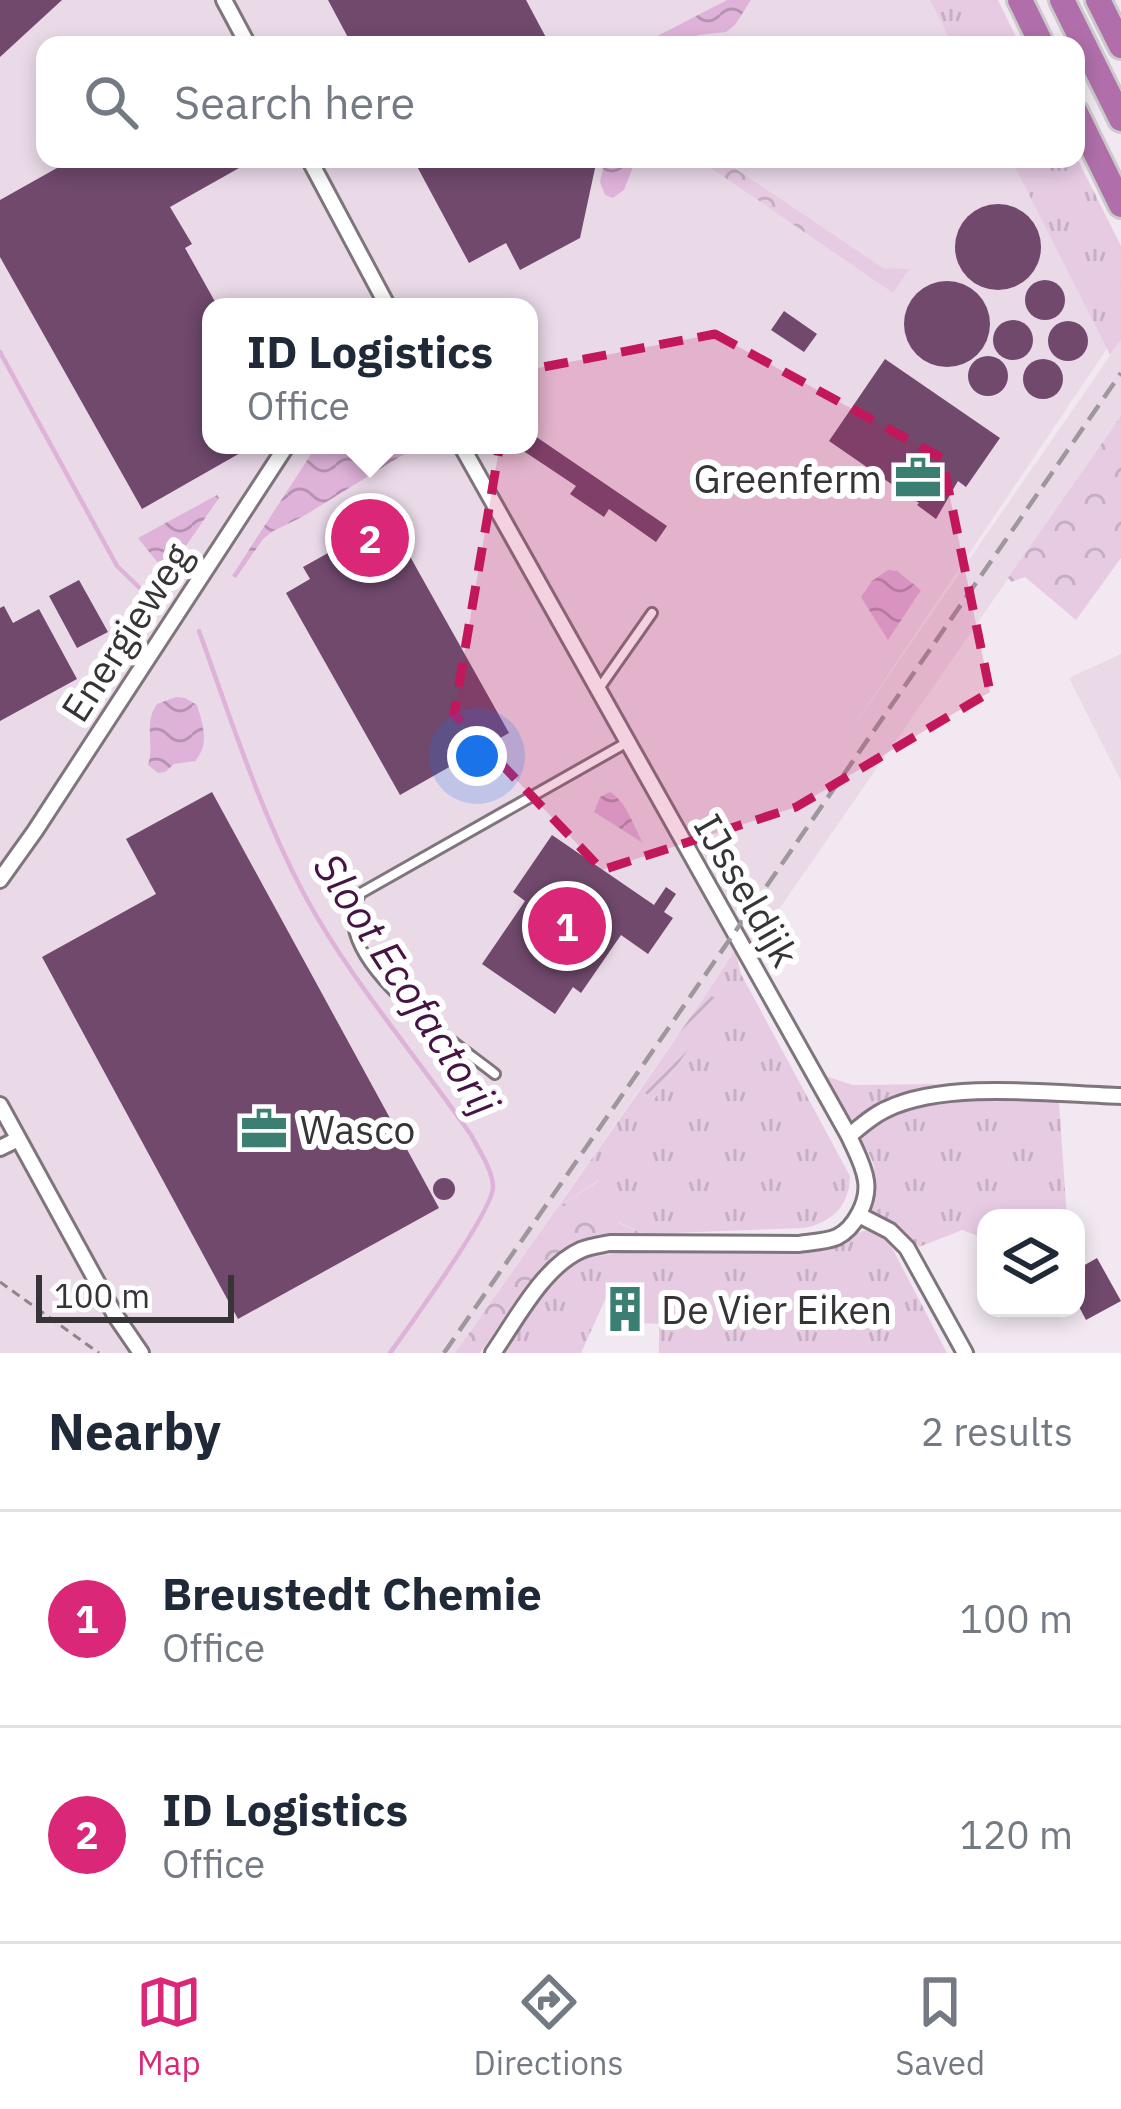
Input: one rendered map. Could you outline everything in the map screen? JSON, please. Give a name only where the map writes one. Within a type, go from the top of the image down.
[{"type":"highway","points":[[1020,0],[1038,36]]},
{"type":"highway","points":[[1062,0],[1080,36]]},
{"type":"highway","points":[[1098,0],[1121,46]]},
{"type":"highway","points":[[1085,46],[1121,118]]},
{"type":"highway","points":[[1085,131],[1121,205]]},
{"type":"street","points":[[224,0],[243,36]]},
{"type":"street","points":[[314,168],[383,298]]},
{"type":"street","name":"Energieweg","points":[[0,880],[281,454]]},
{"type":"street","name":"IJsseldijk","points":[[466,454],[849,1136],[867,1182],[859,1215]]},
{"type":"street","name":"Energieweg","points":[[0,871],[19,854]]},
{"type":"street","points":[[849,1136],[886,1109],[961,1091],[1121,1096]]},
{"type":"street","points":[[2,1116],[140,1353]]},
{"type":"street","points":[[0,1148],[19,1139]]},
{"type":"street","points":[[493,1353],[549,1274],[585,1247],[799,1244],[841,1235],[859,1215],[890,1231],[907,1248],[965,1353]]},
{"type":"lane","points":[[597,691],[652,613]]},
{"type":"lane","points":[[495,1074],[393,993],[352,932],[355,902],[361,893],[626,743]]},
{"type":"path","points":[[0,1282],[99,1353]]},
{"type":"highlighted area","points":[[715,334],[942,458],[990,692],[796,807],[602,870],[454,714],[512,373]]},
{"type":"shaded area","points":[[0,0],[958,0],[976,36],[36,36],[36,168],[1039,168],[1118,332],[838,749],[1121,340],[1121,416],[750,951],[738,932],[731,942],[735,950],[707,993],[455,1353],[0,1353]]},
{"type":"shaded area","points":[[1121,654],[1121,781],[1069,678]]},
{"type":"green space","points":[[930,0],[998,0],[1016,36],[948,36]]},
{"type":"green space","points":[[711,168],[734,168],[883,268],[909,269],[893,293]]},
{"type":"green space","points":[[1016,168],[1082,168],[1121,246],[1121,340],[1110,355]]},
{"type":"green space","points":[[1121,416],[1121,558],[1076,620],[1025,577],[1011,582],[1008,578]]},
{"type":"green space","points":[[735,950],[741,974],[850,1176],[843,1204],[823,1222],[804,1228],[645,1234],[609,1218],[602,1206],[599,1180],[557,1208],[640,1090],[654,1099],[720,1003],[707,993]]},
{"type":"green space","points":[[707,993],[721,1002],[654,1099],[640,1090]]},
{"type":"green space","points":[[819,1074],[853,1085],[936,1084],[887,1098],[846,1123]]},
{"type":"green space","points":[[1059,1102],[1066,1209],[977,1209],[977,1236],[962,1230],[919,1247],[881,1220],[871,1209],[874,1166],[861,1141],[888,1118],[931,1105]]},
{"type":"green space","points":[[600,1180],[610,1216],[645,1234],[597,1235],[560,1252],[530,1282],[480,1353],[455,1353],[557,1208]]},
{"type":"green space","points":[[869,1230],[890,1244],[947,1353],[659,1353],[659,1324],[641,1323],[641,1288],[610,1289],[581,1353],[502,1353],[534,1304],[571,1264],[650,1251],[815,1251]]},
{"type":"water","points":[[727,0],[751,0],[726,32],[657,36]]},
{"type":"water","points":[[603,168],[633,168],[624,190],[613,198],[605,195],[600,182]]},
{"type":"water","points":[[311,454],[404,454],[273,531],[236,578],[232,576]]},
{"type":"water","points":[[217,495],[170,569],[158,563],[138,538]]},
{"type":"water","points":[[888,570],[897,571],[921,590],[888,640],[861,597]]},
{"type":"water","points":[[176,697],[197,705],[204,734],[202,748],[195,761],[174,764],[158,773],[148,765],[151,719],[157,704]]},
{"type":"water","points":[[610,792],[625,808],[643,843],[594,812],[600,797]]},
{"type":"building","points":[[0,0],[62,0],[0,57]]},
{"type":"building","points":[[328,0],[526,0],[545,36],[347,36]]},
{"type":"building","points":[[57,168],[239,168],[170,207],[192,244],[185,248],[213,298],[202,298],[202,454],[238,454],[142,509],[0,257],[0,200]]},
{"type":"building","points":[[418,168],[595,168],[580,238],[520,270],[506,243],[469,263]]},
{"type":"building","points":[[998,204],[1014,207],[1028,217],[1038,231],[1038,263],[1028,277],[1014,287],[998,290],[982,287],[968,277],[958,263],[955,247],[958,231],[968,217],[982,207]]},
{"type":"building","points":[[1045,280],[1059,286],[1065,300],[1059,314],[1045,320],[1031,314],[1025,300],[1031,286]]},
{"type":"building","points":[[947,281],[963,284],[977,294],[987,308],[987,340],[977,354],[963,364],[947,367],[931,364],[917,354],[907,340],[904,324],[907,308],[917,294],[931,284]]},
{"type":"building","points":[[784,311],[817,334],[804,352],[771,330]]},
{"type":"building","points":[[1013,320],[1027,326],[1033,340],[1027,354],[1013,360],[999,354],[993,340],[999,326]]},
{"type":"building","points":[[1068,321],[1082,327],[1088,341],[1082,355],[1068,361],[1054,355],[1048,341],[1054,327]]},
{"type":"building","points":[[988,356],[1002,362],[1008,376],[1002,390],[988,396],[974,390],[968,376],[974,362]]},
{"type":"building","points":[[885,359],[1000,438],[966,487],[958,481],[936,519],[829,441]]},
{"type":"building","points":[[1043,359],[1057,365],[1063,379],[1057,393],[1043,399],[1029,393],[1023,379],[1029,365]]},
{"type":"building","points":[[538,438],[667,526],[656,542],[609,509],[604,517],[570,494],[576,486],[528,454],[538,454]]},
{"type":"building","points":[[389,519],[509,733],[400,795],[286,593],[310,579],[303,567]]},
{"type":"building","points":[[79,580],[108,632],[77,648],[49,596]]},
{"type":"building","points":[[4,606],[13,623],[39,609],[77,679],[0,721],[0,608]]},
{"type":"building","points":[[212,792],[439,1208],[238,1319],[42,957],[156,894],[126,839]]},
{"type":"building","points":[[552,835],[654,905],[666,887],[676,894],[664,912],[673,918],[648,954],[621,935],[581,993],[573,987],[555,1014],[482,964],[525,901],[513,892]]},
{"type":"building","points":[[444,1178],[455,1189],[444,1200],[433,1189]]},
{"type":"building","points":[[1097,1258],[1121,1301],[1086,1320],[1084,1317],[1085,1265]]},
{"type":"building","name":"De Vier Eiken","points":[[615,1291],[636,1291],[633,1323],[623,1323],[623,1331],[618,1330]]},
{"type":"waterway","name":"Sloot Ecofactorij","points":[[0,352],[117,566],[153,601]]},
{"type":"waterway","name":"Sloot Ecofactorij","points":[[199,631],[260,798],[304,894],[363,987],[471,1135],[492,1180],[480,1218],[390,1353]]},
{"type":"railway","points":[[444,1353],[1121,373]]},
{"type":"place","name":"Greenferm","points":[[918,478]]},
{"type":"place","name":"ID Logistics","points":[[370,538]]},
{"type":"place","name":"Breustedt Chemie","points":[[567,926]]},
{"type":"place","name":"Wasco","points":[[264,1129]]},
{"type":"place","name":"De Vier Eiken","points":[[625,1309]]}]
